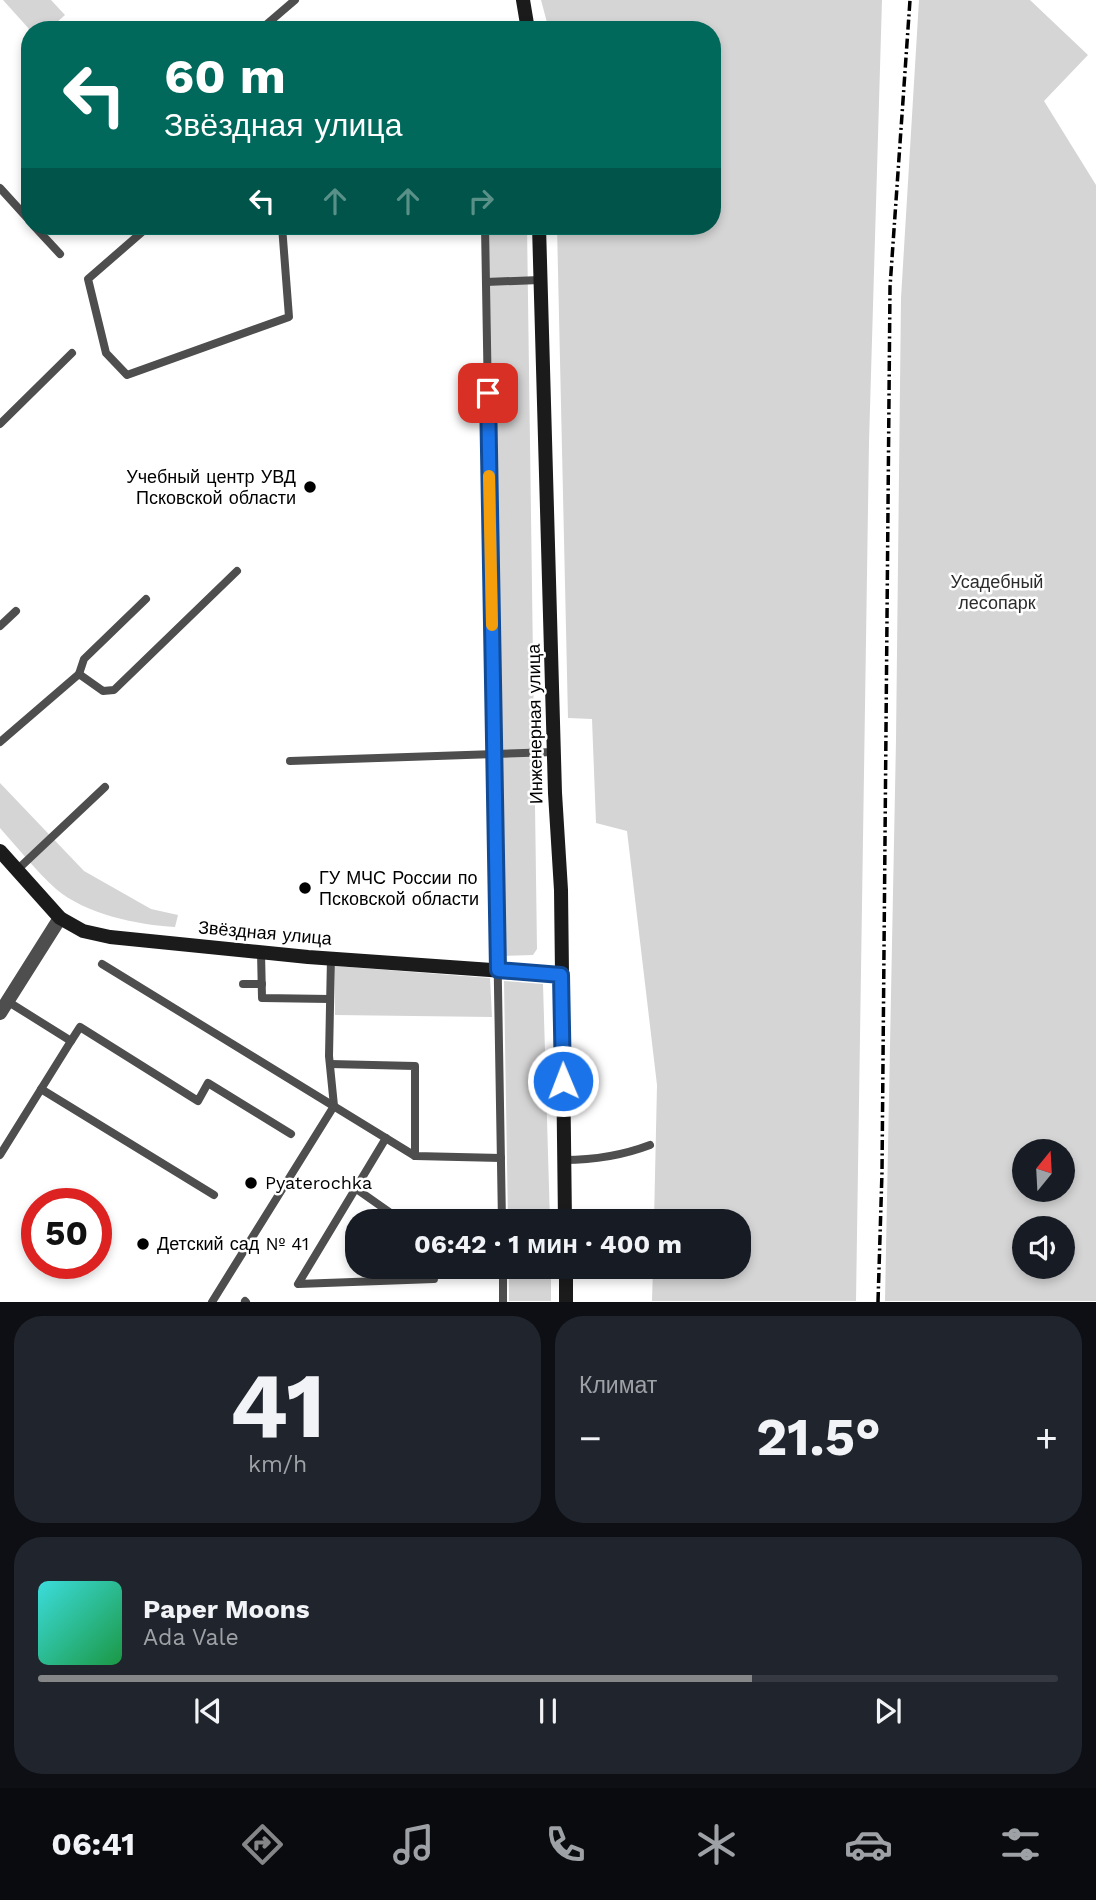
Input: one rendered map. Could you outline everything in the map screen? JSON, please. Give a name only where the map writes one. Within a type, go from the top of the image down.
[{"type":"main road","points":[[523,0],[526,21]]},
{"type":"main road","name":"Инженерная улица","points":[[539,235],[554,752],[561,890],[565,1209]]},
{"type":"main road","name":"Звёздная улица","points":[[0,851],[60,918],[83,931],[110,937],[331,958],[561,975]]},
{"type":"main road","points":[[566,1279],[566,1301]]},
{"type":"street","points":[[4,1007],[60,918]]},
{"type":"lane","points":[[270,21],[295,0]]},
{"type":"lane","points":[[0,188],[21,211]]},
{"type":"lane","points":[[42,235],[60,254]]},
{"type":"lane","points":[[139,235],[88,279],[106,354],[127,374],[289,317],[283,235]]},
{"type":"lane","points":[[485,235],[502,1209]]},
{"type":"lane","points":[[486,282],[540,280]]},
{"type":"lane","points":[[0,424],[72,353]]},
{"type":"lane","points":[[79,674],[103,691],[114,690],[237,571]]},
{"type":"lane","points":[[0,742],[79,674],[84,659],[146,599]]},
{"type":"lane","points":[[0,626],[16,611]]},
{"type":"lane","points":[[290,761],[554,752]]},
{"type":"lane","points":[[17,870],[105,787]]},
{"type":"lane","points":[[261,952],[262,998],[330,999]]},
{"type":"lane","points":[[212,1301],[334,1106],[330,1064],[331,958]]},
{"type":"lane","points":[[102,964],[415,1156],[501,1158]]},
{"type":"lane","points":[[243,984],[262,984]]},
{"type":"lane","points":[[4,1007],[71,1041]]},
{"type":"lane","points":[[0,1155],[79,1027],[198,1101],[208,1083],[291,1134]]},
{"type":"lane","points":[[330,1064],[415,1066],[415,1156]]},
{"type":"lane","points":[[41,1088],[214,1195]]},
{"type":"lane","points":[[386,1138],[298,1284],[434,1279]]},
{"type":"lane","points":[[564,1160],[600,1159],[626,1154],[650,1145]]},
{"type":"lane","points":[[355,1188],[384,1209]]},
{"type":"lane","points":[[503,1279],[503,1301]]},
{"type":"green space","points":[[3,0],[51,0],[65,15],[58,21],[22,21]]},
{"type":"green space","points":[[541,0],[882,0],[869,442],[856,1301],[652,1301],[653,1279],[751,1279],[751,1209],[654,1209],[657,1085],[627,831],[596,823],[592,719],[568,718],[557,235],[721,235],[721,21],[547,21]]},
{"type":"green space","name":"Усадебный лесопарк","points":[[919,0],[1030,0],[1088,55],[1044,101],[1096,185],[1096,1301],[885,1301],[901,298]]},
{"type":"green space","points":[[488,235],[527,235],[537,949],[533,955],[497,956]]},
{"type":"green space","points":[[0,783],[84,871],[151,909],[178,915],[175,927],[112,917],[68,898],[56,889],[0,828]]},
{"type":"green space","points":[[335,966],[490,978],[492,1017],[335,1015]]},
{"type":"green space","points":[[504,981],[543,984],[550,1209],[508,1209]]},
{"type":"green space","points":[[509,1279],[551,1279],[551,1301],[509,1301]]},
{"type":"railway","points":[[878,1302],[882,1172],[890,287],[910,0]]},
{"type":"slow traffic","points":[[489,476],[492,625]]},
{"type":"place","name":"Учебный центр УВД Псковской области","points":[[310,487]]},
{"type":"place","name":"ГУ МЧС России по Псковской области","points":[[305,888]]},
{"type":"place","name":"Pyaterochka","points":[[251,1183]]},
{"type":"place","name":"Детский сад № 41","points":[[143,1244]]},
{"type":"route","points":[[488,393],[498,970],[561,975],[563,1081]]}]
